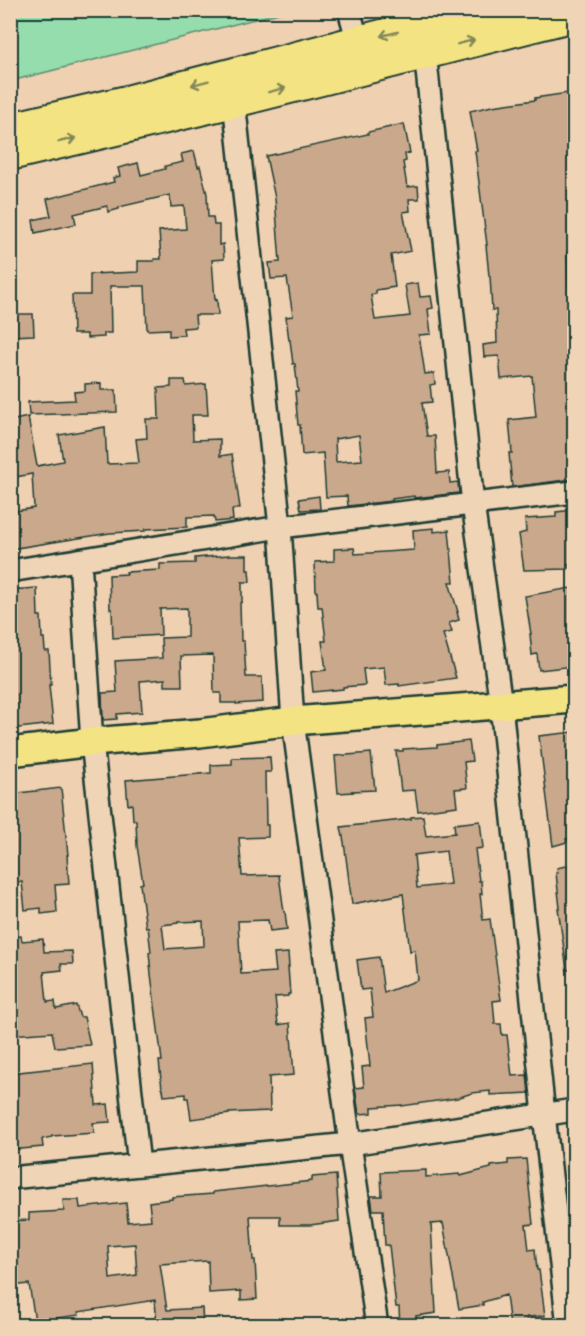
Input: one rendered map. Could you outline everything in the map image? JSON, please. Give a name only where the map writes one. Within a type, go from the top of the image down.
[{"type":"highway","points":[[10,129],[131,101],[487,10]]},
{"type":"highway","points":[[10,154],[234,101],[574,15]]},
{"type":"main road","points":[[10,752],[294,721],[574,699]]},
{"type":"street","points":[[349,10],[358,42]]},
{"type":"street","points":[[425,52],[473,504],[501,705],[568,1326]]},
{"type":"street","points":[[234,101],[280,527],[294,721],[376,1326]]},
{"type":"street","points":[[10,571],[280,527],[574,492]]},
{"type":"street","points":[[81,560],[92,742],[139,1165]]},
{"type":"street","points":[[10,1178],[350,1144],[574,1110]]},
{"type":"green space","points":[[11,10],[287,10],[287,11],[11,81]]},
{"type":"building","points":[[568,93],[573,136],[569,137],[574,160],[574,190],[570,191],[574,215],[574,252],[567,252],[569,293],[571,292],[574,322],[574,411],[572,412],[574,464],[571,464],[573,479],[512,487],[509,420],[536,417],[532,376],[501,379],[499,356],[484,357],[483,345],[497,343],[496,310],[492,310],[487,245],[475,151],[477,151],[470,111]]},
{"type":"building","points":[[404,124],[410,153],[405,154],[406,161],[403,162],[407,187],[418,186],[419,199],[409,199],[410,211],[403,212],[411,251],[391,255],[395,287],[376,290],[376,294],[371,295],[375,320],[410,316],[405,285],[418,283],[420,297],[431,296],[433,308],[428,309],[431,334],[419,335],[425,374],[434,373],[435,384],[430,385],[432,402],[422,403],[427,436],[435,436],[437,473],[449,472],[450,483],[458,482],[459,493],[414,498],[414,496],[348,506],[347,496],[326,497],[323,453],[302,455],[295,391],[298,391],[295,364],[293,364],[286,317],[293,316],[287,278],[271,279],[269,263],[280,262],[275,198],[266,156],[368,134],[368,132]],"holes":[[[359,435],[362,460],[336,462],[335,439]]]},
{"type":"building","points":[[194,151],[207,194],[208,217],[213,217],[214,225],[219,225],[219,245],[223,244],[224,259],[212,260],[218,315],[195,315],[196,327],[183,328],[184,335],[169,336],[169,329],[147,330],[145,286],[110,286],[111,333],[104,333],[104,337],[87,338],[87,334],[73,334],[72,295],[90,295],[90,274],[138,272],[138,261],[161,259],[159,231],[186,229],[184,206],[171,207],[170,195],[119,207],[119,209],[108,212],[107,206],[74,214],[76,224],[35,233],[33,220],[51,216],[47,199],[114,182],[113,178],[120,176],[118,168],[138,163],[141,175],[183,162],[181,154]]},
{"type":"building","points":[[10,314],[33,314],[34,335],[10,336]]},
{"type":"building","points":[[171,380],[185,380],[186,386],[206,384],[208,415],[192,415],[193,440],[220,439],[220,456],[232,454],[240,508],[232,510],[233,520],[215,522],[214,516],[187,517],[187,527],[110,533],[10,549],[10,512],[34,508],[32,474],[10,478],[10,458],[16,457],[10,421],[28,417],[37,466],[63,461],[59,435],[105,427],[107,464],[139,463],[136,439],[147,438],[146,419],[159,419],[158,388],[171,387]]},
{"type":"building","points":[[101,383],[101,390],[116,390],[117,412],[29,415],[28,402],[75,400],[74,392],[85,391],[85,384]]},
{"type":"building","points":[[319,496],[320,509],[301,510],[299,499]]},
{"type":"building","points":[[574,510],[574,563],[568,564],[568,569],[524,570],[519,534],[526,532],[525,519],[556,517],[556,512]]},
{"type":"building","points":[[434,528],[434,532],[449,530],[454,582],[449,582],[459,620],[449,623],[452,632],[443,634],[456,678],[399,686],[399,684],[386,685],[384,667],[363,669],[365,685],[313,692],[311,672],[326,670],[322,641],[326,641],[322,607],[318,607],[315,562],[334,561],[334,549],[354,548],[355,554],[414,550],[413,530]]},
{"type":"building","points":[[247,555],[250,582],[242,582],[241,641],[244,641],[246,677],[262,677],[263,702],[221,703],[221,693],[214,693],[213,655],[181,656],[182,686],[165,686],[165,679],[140,681],[142,712],[117,714],[117,719],[103,720],[102,693],[117,692],[115,661],[162,658],[161,638],[187,637],[187,608],[160,609],[161,635],[113,638],[109,575],[160,570],[160,564],[195,563],[195,558]]},
{"type":"building","points":[[37,588],[42,638],[44,638],[45,651],[49,651],[51,685],[49,685],[53,724],[10,729],[10,590]]},
{"type":"building","points":[[571,588],[574,599],[574,609],[571,610],[574,666],[539,670],[537,654],[532,655],[525,596]]},
{"type":"building","points":[[574,732],[574,838],[566,839],[567,842],[553,846],[539,736]]},
{"type":"building","points":[[469,741],[472,761],[464,762],[467,788],[455,789],[457,806],[418,811],[415,790],[401,791],[396,751]]},
{"type":"building","points":[[371,753],[375,790],[338,793],[335,756]]},
{"type":"building","points":[[270,757],[271,772],[265,772],[268,837],[239,838],[242,876],[279,875],[287,929],[270,931],[268,920],[238,921],[241,974],[276,972],[274,954],[288,953],[290,994],[275,997],[278,1025],[290,1023],[294,1075],[269,1077],[270,1111],[229,1113],[191,1119],[186,1094],[164,1096],[162,1089],[159,1061],[162,1061],[151,974],[148,927],[146,928],[140,884],[143,883],[137,846],[136,820],[133,820],[132,804],[128,805],[126,780],[211,773],[211,765],[232,764],[232,758]],"holes":[[[203,921],[204,946],[165,949],[162,925]]]},
{"type":"building","points":[[61,788],[69,884],[55,885],[57,912],[41,914],[41,908],[25,910],[22,882],[10,882],[10,794]]},
{"type":"building","points":[[423,816],[426,836],[455,833],[454,824],[480,821],[483,848],[475,849],[479,881],[481,881],[483,920],[490,919],[501,1000],[493,1001],[495,1024],[501,1024],[502,1035],[507,1035],[512,1076],[527,1075],[529,1093],[490,1095],[490,1091],[472,1093],[457,1098],[402,1106],[372,1107],[372,1113],[359,1114],[355,1088],[364,1087],[362,1067],[370,1066],[365,1018],[373,1017],[370,989],[361,990],[357,960],[379,957],[384,993],[418,980],[415,950],[410,951],[403,894],[352,904],[341,827],[411,819],[411,817]],"holes":[[[446,851],[450,884],[417,888],[414,855]]]},
{"type":"building","points":[[574,864],[574,970],[567,970],[558,908],[560,908],[556,873],[558,873],[557,868]]},
{"type":"building","points":[[21,936],[22,941],[43,939],[44,952],[72,951],[73,964],[61,964],[62,970],[44,972],[47,1002],[55,1001],[56,1009],[76,1005],[80,1017],[84,1017],[90,1045],[55,1047],[52,1032],[10,1035],[10,937]]},
{"type":"building","points":[[93,1064],[96,1105],[108,1104],[110,1122],[93,1123],[94,1133],[52,1136],[42,1139],[43,1147],[10,1150],[10,1073]]},
{"type":"building","points":[[526,1159],[533,1224],[526,1225],[529,1250],[535,1249],[545,1316],[527,1317],[528,1326],[510,1326],[506,1295],[483,1302],[483,1305],[459,1309],[443,1223],[431,1224],[436,1313],[416,1316],[417,1326],[400,1326],[389,1245],[385,1245],[383,1210],[373,1210],[371,1196],[382,1196],[381,1172],[426,1170],[426,1177],[459,1174],[460,1176],[491,1168],[491,1166],[508,1164],[508,1160]]},
{"type":"building","points":[[336,1175],[339,1221],[310,1225],[280,1225],[280,1216],[250,1216],[257,1299],[241,1300],[241,1291],[209,1293],[208,1261],[160,1264],[167,1310],[202,1308],[203,1326],[157,1326],[155,1300],[35,1321],[29,1284],[10,1286],[10,1221],[29,1220],[29,1213],[64,1211],[63,1200],[79,1200],[80,1208],[126,1203],[128,1222],[151,1220],[149,1202],[172,1199],[172,1197],[312,1181],[312,1177]],"holes":[[[135,1244],[137,1275],[110,1279],[108,1246]]]}]
